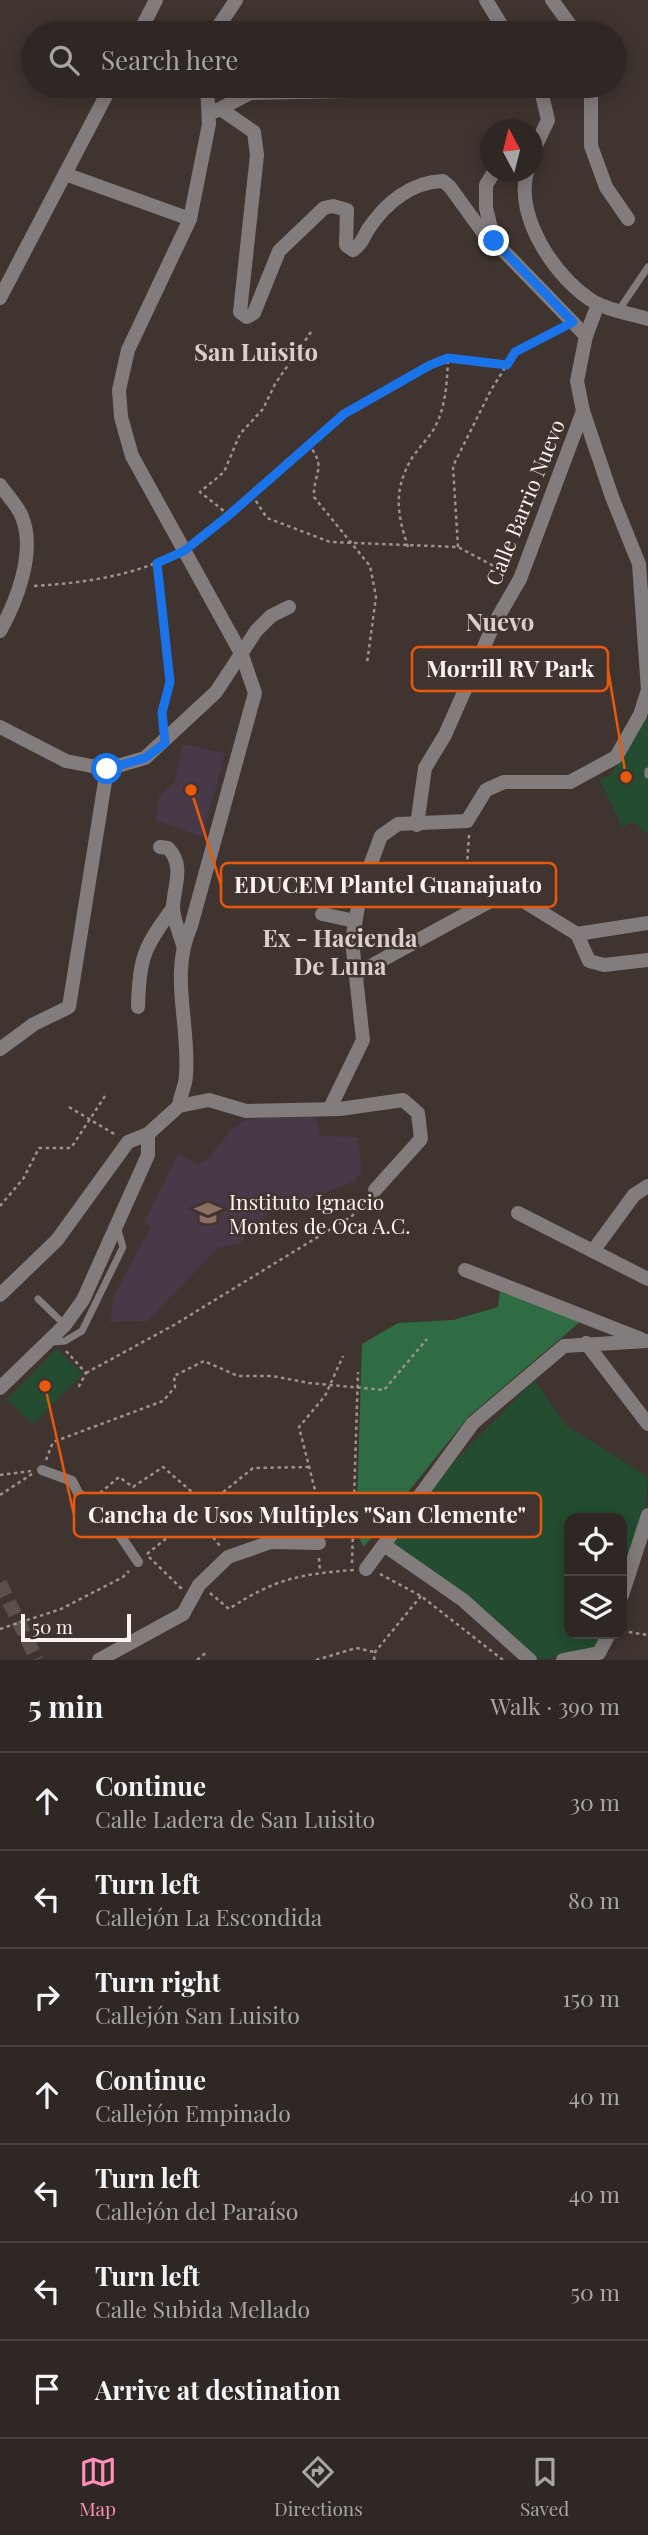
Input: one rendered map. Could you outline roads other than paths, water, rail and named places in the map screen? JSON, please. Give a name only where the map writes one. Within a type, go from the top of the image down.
[{"type":"street","points":[[145,21],[156,0]]},
{"type":"street","points":[[222,21],[236,0]]},
{"type":"street","points":[[486,0],[499,21]]},
{"type":"street","points":[[552,0],[567,21]]},
{"type":"street","points":[[0,298],[105,98]]},
{"type":"street","points":[[211,98],[215,111],[254,132],[257,155],[240,312],[247,317],[254,313],[279,251],[324,208],[333,206],[347,210],[346,245],[353,250],[362,243],[367,231],[385,208],[414,187],[443,181],[484,234],[494,241],[586,336]]},
{"type":"street","points":[[179,1106],[187,1077],[180,968],[183,945],[191,926],[255,693],[242,655],[132,456],[121,417],[119,390],[128,350],[190,219],[209,124],[215,111],[240,98]]},
{"type":"street","points":[[543,98],[548,120],[543,131]]},
{"type":"street","points":[[591,98],[591,146],[606,187],[628,219]]},
{"type":"street","points":[[65,174],[190,219]]},
{"type":"street","points":[[488,182],[486,208],[494,241]]},
{"type":"street","points":[[526,182],[525,203],[548,259],[572,286],[598,304],[648,319]]},
{"type":"street","name":"Calle Barrio Nuevo","points":[[417,825],[425,768],[446,735],[494,624],[520,579],[583,411],[577,382],[586,336],[598,304]]},
{"type":"street","points":[[330,1108],[363,1040],[358,973],[352,942],[361,890],[381,836],[398,824],[467,821],[486,790],[504,782],[570,782],[616,757],[644,720],[648,690],[639,564],[612,497],[583,411]]},
{"type":"street","points":[[0,485],[22,517],[25,547],[20,587],[14,607],[0,631]]},
{"type":"street","points":[[0,727],[66,761],[107,769],[145,758],[165,743],[216,692],[257,631],[271,616],[289,607]]},
{"type":"street","points":[[0,1049],[34,1024],[69,1007],[107,769]]},
{"type":"street","points":[[138,1007],[139,965],[150,940],[173,908],[178,883],[176,857],[169,848],[160,848]]},
{"type":"street","points":[[358,973],[492,900],[512,894],[577,934],[589,961],[604,965],[648,960]]},
{"type":"street","points":[[173,908],[183,945]]},
{"type":"street","points":[[322,914],[355,921]]},
{"type":"street","points":[[577,934],[648,923]]},
{"type":"street","points":[[0,1294],[57,1240],[128,1142],[148,1134],[179,1106],[209,1100],[246,1111],[330,1108],[403,1100],[418,1113],[421,1139],[375,1190]]},
{"type":"street","points":[[0,1388],[65,1325],[83,1300],[148,1155],[148,1134]]},
{"type":"street","points":[[593,1251],[634,1195],[648,1186]]},
{"type":"street","points":[[518,1213],[648,1278]]},
{"type":"street","points":[[465,1270],[647,1341]]},
{"type":"street","points":[[359,1569],[384,1545],[473,1423],[564,1346],[647,1341]]},
{"type":"street","points":[[586,1343],[648,1424]]},
{"type":"street","points":[[42,1470],[72,1481],[83,1496],[105,1513],[138,1562]]},
{"type":"street","points":[[627,1580],[648,1515]]},
{"type":"street","points":[[108,1658],[183,1614],[200,1585],[228,1557],[271,1542],[319,1543]]},
{"type":"street","points":[[384,1545],[463,1600],[530,1660]]},
{"type":"street","points":[[563,1660],[599,1653],[606,1639]]},
{"type":"lane","points":[[619,310],[648,267]]},
{"type":"lane","points":[[47,1343],[65,1341],[82,1331],[123,1247],[117,1225]]},
{"type":"lane","points":[[38,1299],[65,1325]]},
{"type":"tunnel","points":[[0,1583],[37,1660]]},
{"type":"place","name":"Morrill RV Park","points":[[626,777]]},
{"type":"place","name":"EDUCEM Plantel Guanajuato","points":[[191,790]]},
{"type":"place","name":"Instituto Ignacio Montes de Oca A.C.","points":[[208,1213]]},
{"type":"place","name":"Cancha de Usos Multiples \"San Clemente\"","points":[[45,1386]]},
{"type":"district","name":"San Luisito","points":[[256,351]]},
{"type":"district","name":"Nuevo","points":[[500,621]]},
{"type":"district","name":"Ex - Hacienda De Luna","points":[[340,951]]}]
